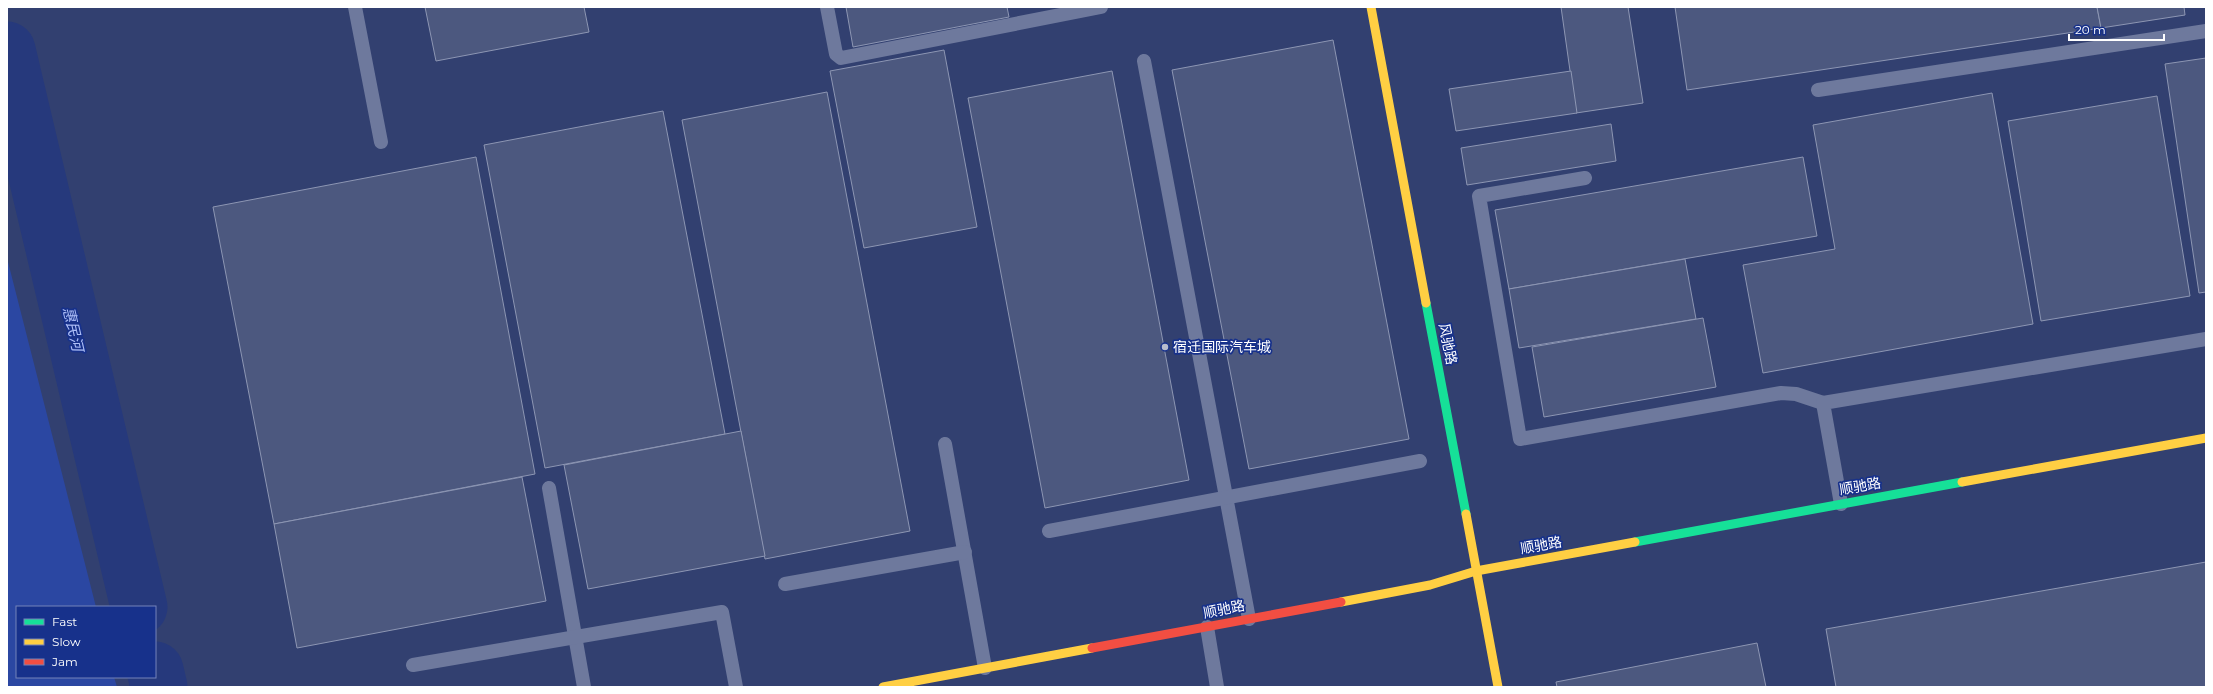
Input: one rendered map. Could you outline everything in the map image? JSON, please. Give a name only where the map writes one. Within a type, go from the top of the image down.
[{"type":"street","name":"风驰路","points":[[1371,7],[1498,687]]},
{"type":"street","name":"顺驰路","points":[[883,687],[1430,585],[1476,571],[2206,438]]},
{"type":"lane","points":[[356,7],[381,142]]},
{"type":"lane","points":[[827,7],[836,54],[841,58],[1042,12],[1101,7]]},
{"type":"lane","points":[[1818,90],[2206,31]]},
{"type":"lane","points":[[1144,61],[1249,619]]},
{"type":"lane","points":[[1585,178],[1479,196],[1520,439],[1780,393],[1796,394],[1823,403],[2206,338]]},
{"type":"lane","points":[[1823,403],[1841,504]]},
{"type":"lane","points":[[945,444],[985,668]]},
{"type":"lane","points":[[1049,531],[1420,461]]},
{"type":"lane","points":[[549,488],[584,687]]},
{"type":"lane","points":[[785,584],[965,552]]},
{"type":"lane","points":[[413,665],[722,612],[736,687]]},
{"type":"lane","points":[[1206,627],[1217,687]]},
{"type":"shaded area","points":[[7,258],[96,606],[16,606],[16,678],[114,678],[117,687],[7,687]]},
{"type":"building","points":[[425,7],[584,7],[589,32],[436,61]]},
{"type":"building","points":[[846,7],[1007,7],[1009,17],[853,47]]},
{"type":"building","points":[[1561,7],[1628,7],[1643,103],[1576,113]]},
{"type":"building","points":[[1675,7],[2097,7],[2101,28],[1687,90]]},
{"type":"building","points":[[2097,7],[2184,7],[2185,15],[2101,28]]},
{"type":"building","points":[[1333,40],[1409,439],[1249,469],[1172,70]]},
{"type":"building","points":[[944,50],[977,227],[864,248],[830,71]]},
{"type":"building","points":[[2206,58],[2206,292],[2199,293],[2165,64]]},
{"type":"building","points":[[1112,71],[1189,480],[1045,508],[968,98]]},
{"type":"building","points":[[1571,71],[1577,113],[1456,131],[1449,89]]},
{"type":"building","points":[[827,92],[910,531],[765,559],[682,120]]},
{"type":"building","points":[[1992,93],[2033,324],[1763,373],[1743,265],[1835,249],[1813,125]]},
{"type":"building","points":[[2157,96],[2190,296],[2041,321],[2008,121]]},
{"type":"building","points":[[663,111],[725,434],[545,468],[484,145]]},
{"type":"building","points":[[1611,124],[1616,161],[1467,185],[1461,148]]},
{"type":"building","points":[[476,157],[535,474],[274,524],[213,207]]},
{"type":"building","points":[[1803,157],[1817,236],[1509,289],[1495,210]]},
{"type":"building","points":[[1685,259],[1696,319],[1519,348],[1509,289]]},
{"type":"building","points":[[1703,318],[1716,387],[1544,417],[1532,347]]},
{"type":"building","points":[[741,431],[765,556],[588,589],[564,465]]},
{"type":"building","points":[[522,477],[546,601],[297,648],[274,524]]},
{"type":"building","points":[[2206,562],[2206,687],[1836,687],[1826,629]]},
{"type":"building","points":[[1757,643],[1766,687],[1557,687],[1556,682]]},
{"type":"waterway","name":"惠民河","points":[[7,50],[139,606]]},
{"type":"waterway","name":"惠民河","points":[[156,674],[159,687]]},
{"type":"traffic: fast","points":[[1426,303],[1466,514]]},
{"type":"traffic: fast","points":[[1635,542],[1962,482]]},
{"type":"traffic: slow","points":[[1371,7],[1426,303]]},
{"type":"traffic: slow","points":[[1962,482],[2206,438]]},
{"type":"traffic: slow","points":[[1466,514],[1498,687]]},
{"type":"traffic: slow","points":[[1341,602],[1430,585],[1476,571],[1635,542]]},
{"type":"traffic: slow","points":[[883,687],[1092,648]]},
{"type":"traffic: jam","points":[[1092,648],[1341,602]]},
{"type":"place","name":"宿迁国际汽车城","points":[[1165,347]]}]
